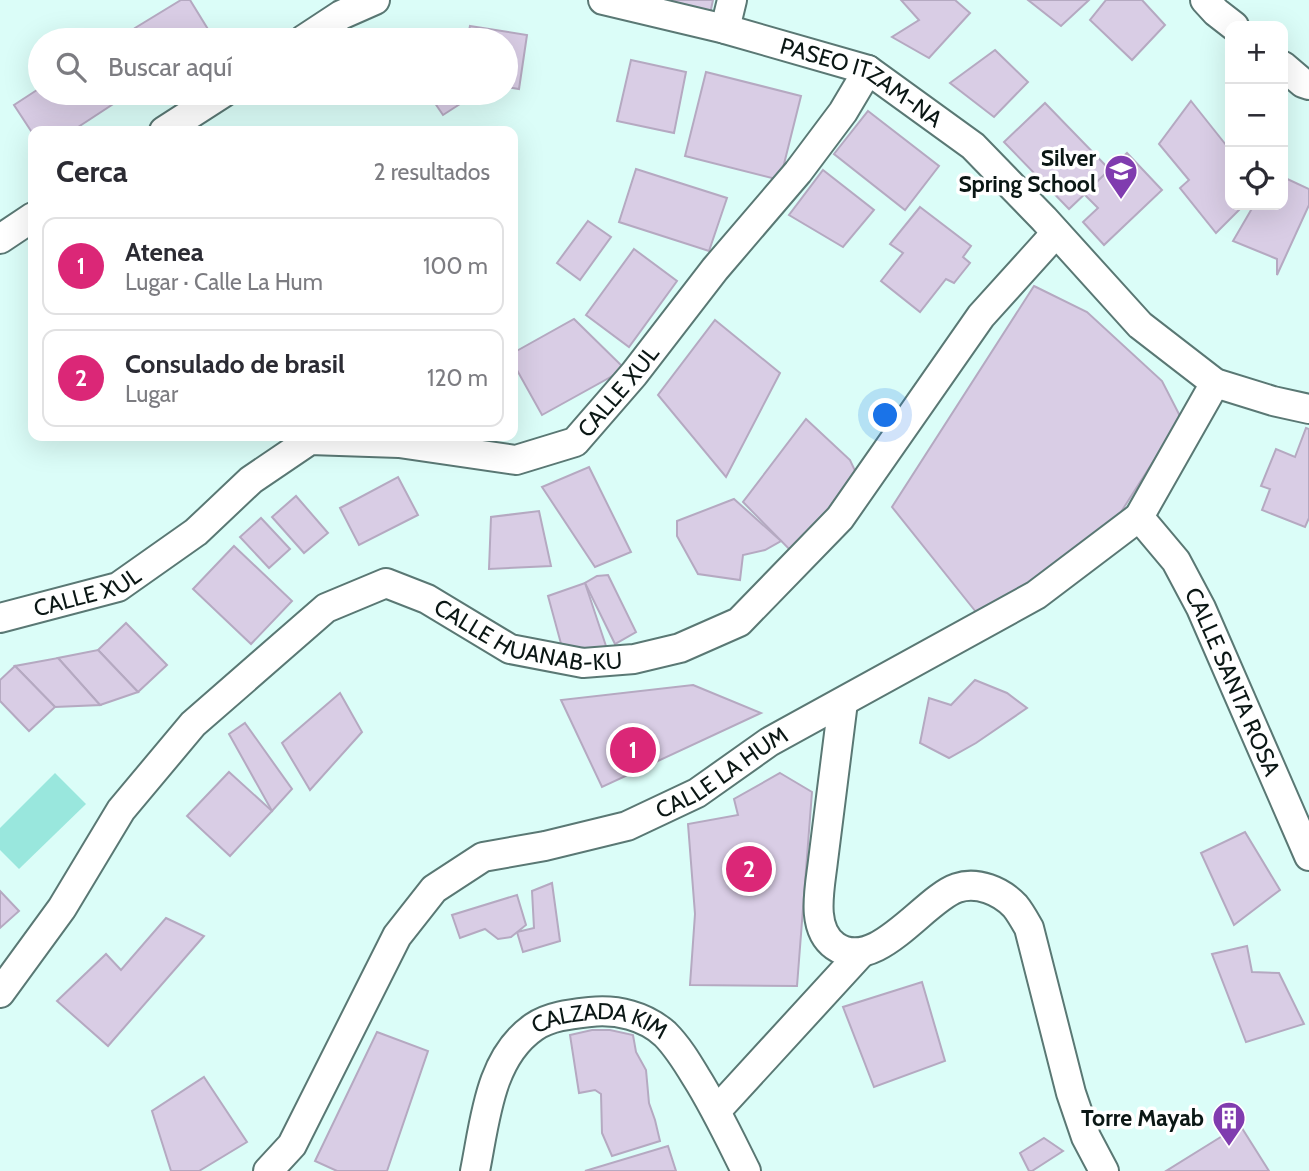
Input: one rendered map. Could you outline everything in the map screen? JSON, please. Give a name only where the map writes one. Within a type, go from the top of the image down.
[{"type":"street","points":[[321,28],[341,15],[375,0]]},
{"type":"street","name":"PASEO ITZAM-NA","points":[[603,0],[725,29],[868,70],[973,146],[1140,325],[1215,383],[1309,409]]},
{"type":"street","points":[[725,29],[732,0]]},
{"type":"street","points":[[1205,0],[1228,21]]},
{"type":"street","name":"CALLE XUL","points":[[340,441],[399,443],[516,460],[575,442],[634,374],[715,269],[798,172],[844,112],[868,70]]},
{"type":"street","points":[[1288,70],[1309,85]]},
{"type":"street","points":[[172,126],[204,105]]},
{"type":"street","points":[[0,239],[28,220]]},
{"type":"street","name":"CALLE HUANAB-KU","points":[[0,993],[62,908],[121,810],[193,724],[326,608],[386,583],[427,599],[510,649],[583,663],[634,659],[680,648],[739,622],[840,518],[981,316],[1056,233]]},
{"type":"street","name":"CALLE LA HUM","points":[[268,1171],[292,1145],[397,936],[434,889],[483,858],[627,826],[697,793],[769,742],[1036,595],[1139,517],[1215,383]]},
{"type":"street","name":"CALLE XUL","points":[[0,618],[118,587],[196,532],[251,480],[309,441]]},
{"type":"street","name":"CALLE SANTA ROSA","points":[[1139,517],[1176,561],[1201,608],[1309,856]]},
{"type":"street","points":[[843,702],[822,871],[820,927],[828,941],[841,950],[861,953]]},
{"type":"street","points":[[717,1110],[861,953],[892,938],[957,887],[979,886],[997,892],[1014,906],[1029,928],[1071,1093],[1086,1137],[1104,1171]]},
{"type":"street","name":"CALZADA KIM","points":[[475,1171],[489,1102],[506,1058],[536,1026],[564,1015],[597,1012],[624,1013],[646,1021],[664,1033],[681,1052],[717,1110],[746,1171]]},
{"type":"shaded area","points":[[55,773],[86,804],[19,869],[0,850],[0,828]]},
{"type":"building","points":[[181,0],[190,0],[207,28],[135,28]]},
{"type":"building","points":[[650,0],[713,0],[710,14]]},
{"type":"building","points":[[901,0],[955,0],[970,13],[929,58],[892,37],[919,20]]},
{"type":"building","points":[[1028,0],[1089,0],[1061,26]]},
{"type":"building","points":[[1106,0],[1142,0],[1165,25],[1132,60],[1090,20]]},
{"type":"building","points":[[518,34],[527,35],[518,89]]},
{"type":"building","points":[[995,50],[1028,82],[994,117],[950,83]]},
{"type":"building","points":[[631,60],[686,72],[674,133],[617,121]]},
{"type":"building","points":[[706,72],[801,96],[780,180],[685,156]]},
{"type":"building","points":[[28,96],[28,105],[112,105],[80,126],[28,126],[14,105]]},
{"type":"building","points":[[1191,101],[1225,144],[1225,210],[1239,210],[1216,233],[1180,188],[1189,180],[1159,144]]},
{"type":"building","points":[[1045,103],[1110,170],[1069,209],[1004,142]]},
{"type":"building","points":[[436,105],[458,105],[443,115]]},
{"type":"building","points":[[868,111],[939,166],[905,210],[834,154]]},
{"type":"building","name":"Silver Spring School","points":[[1127,153],[1162,190],[1104,245],[1083,222],[1098,208],[1084,194]]},
{"type":"building","points":[[636,169],[727,198],[709,251],[619,222]]},
{"type":"building","points":[[823,170],[874,210],[843,247],[789,215]]},
{"type":"building","points":[[1288,179],[1309,189],[1309,205],[1277,275],[1277,259],[1233,241],[1251,210],[1288,210]]},
{"type":"building","points":[[920,207],[971,246],[963,257],[970,263],[954,283],[946,279],[920,312],[881,281],[903,253],[890,244]]},
{"type":"building","points":[[588,221],[611,237],[580,280],[557,263]]},
{"type":"building","points":[[634,249],[677,281],[629,347],[586,315]]},
{"type":"building","points":[[1034,286],[1087,312],[1162,381],[1181,418],[1114,523],[980,617],[892,507]]},
{"type":"building","points":[[574,319],[625,369],[542,415],[518,372],[518,350]]},
{"type":"building","points":[[715,320],[780,373],[726,477],[658,395]]},
{"type":"building","points":[[806,419],[850,460],[858,477],[796,556],[743,502]]},
{"type":"building","points":[[1306,428],[1309,429],[1309,518],[1305,527],[1262,510],[1270,489],[1261,486],[1276,449],[1295,457]]},
{"type":"building","points":[[589,467],[631,552],[595,567],[542,487]]},
{"type":"building","points":[[398,477],[418,515],[359,545],[340,508]]},
{"type":"building","points":[[296,496],[328,533],[304,553],[272,517]]},
{"type":"building","points":[[734,499],[781,541],[765,550],[743,555],[740,580],[698,574],[677,536],[677,521]]},
{"type":"building","points":[[539,511],[551,566],[489,569],[491,517]]},
{"type":"building","points":[[261,518],[290,549],[269,568],[240,537]]},
{"type":"building","points":[[234,546],[292,601],[251,644],[193,589]]},
{"type":"building","points":[[608,575],[636,632],[615,644],[585,583],[597,576]]},
{"type":"building","points":[[585,583],[607,649],[563,651],[548,596]]},
{"type":"building","points":[[126,623],[167,665],[138,692],[98,650]]},
{"type":"building","points":[[98,650],[138,692],[100,705],[58,658]]},
{"type":"building","points":[[58,658],[100,705],[55,707],[15,666]]},
{"type":"building","points":[[15,666],[55,707],[29,731],[0,701],[0,680]]},
{"type":"building","points":[[975,680],[1007,693],[1027,708],[949,758],[920,743],[929,698],[951,705]]},
{"type":"building","points":[[693,685],[761,713],[602,787],[561,700]]},
{"type":"building","points":[[340,693],[362,732],[310,790],[282,743]]},
{"type":"building","points":[[245,723],[292,789],[272,811],[229,734]]},
{"type":"building","points":[[229,772],[272,811],[230,856],[187,816]]},
{"type":"building","points":[[780,773],[812,792],[797,986],[690,985],[695,914],[688,824],[738,815],[734,799]]},
{"type":"building","points":[[1245,832],[1280,890],[1234,925],[1201,853]]},
{"type":"building","points":[[552,883],[560,941],[523,952],[517,932],[534,928],[532,891]]},
{"type":"building","points":[[0,891],[19,911],[0,928]]},
{"type":"building","points":[[517,895],[526,925],[511,937],[498,939],[485,929],[460,938],[452,915]]},
{"type":"building","points":[[166,918],[204,936],[108,1046],[57,1001],[106,954],[121,970]]},
{"type":"building","points":[[1247,946],[1252,972],[1279,973],[1304,1024],[1246,1042],[1212,954]]},
{"type":"building","points":[[922,982],[945,1061],[874,1087],[843,1007]]},
{"type":"building","points":[[592,1030],[610,1030],[633,1035],[636,1052],[646,1070],[649,1103],[660,1141],[612,1156],[602,1133],[601,1094],[595,1090],[579,1093],[570,1035]]},
{"type":"building","points":[[377,1032],[428,1051],[387,1171],[337,1171],[315,1161]]},
{"type":"building","points":[[204,1077],[247,1142],[199,1171],[171,1171],[152,1111]]},
{"type":"building","name":"Torre Mayab","points":[[1240,1125],[1269,1171],[1166,1171]]},
{"type":"building","points":[[1044,1138],[1063,1151],[1029,1171],[1020,1153]]},
{"type":"building","points":[[668,1146],[676,1171],[585,1171]]},
{"type":"place","name":"Silver Spring School","points":[[1121,201]]},
{"type":"place","name":"Atenea","points":[[633,750]]},
{"type":"place","name":"Consulado de brasil","points":[[749,869]]},
{"type":"place","name":"Torre Mayab","points":[[1229,1148]]}]
